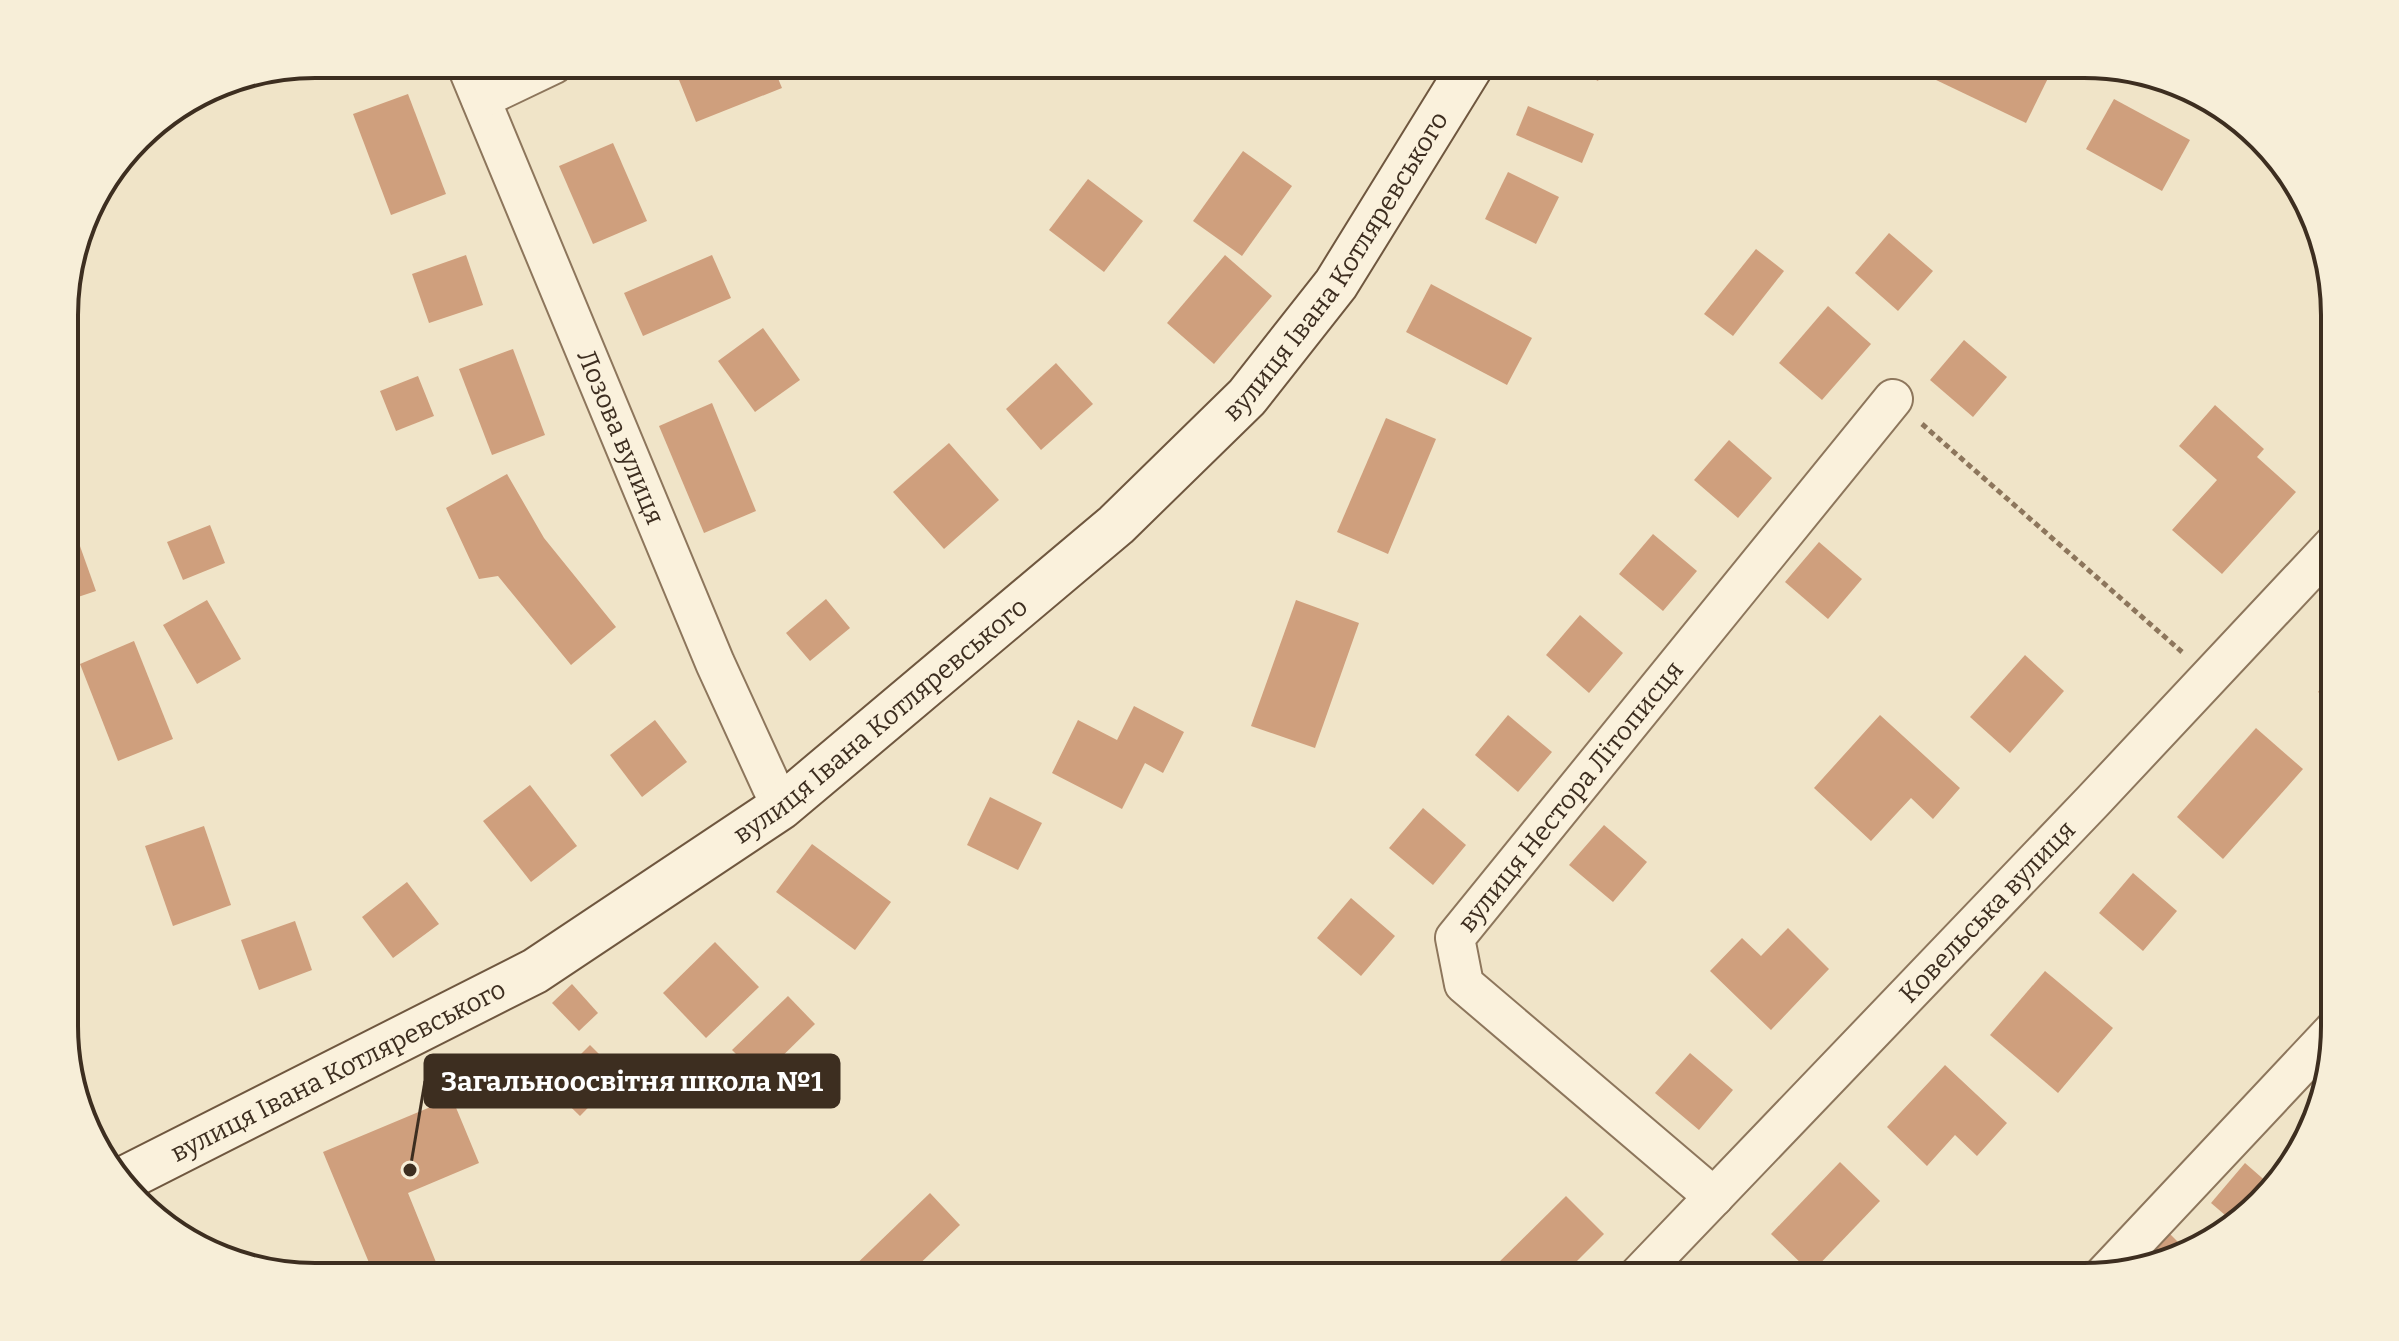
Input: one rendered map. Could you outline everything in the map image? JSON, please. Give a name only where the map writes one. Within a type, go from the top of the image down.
[{"type":"street","name":"вулиця Івана Котляревського","points":[[132,1175],[535,971],[781,807],[1116,525],[1247,397],[1336,284],[1463,78]]},
{"type":"street","name":"Лозова вулиця","points":[[472,79],[715,663],[781,807]]},
{"type":"street","points":[[481,99],[523,79]]},
{"type":"street","name":"вулиця Нестора Літописця","points":[[1714,1197],[1464,984],[1455,938],[1893,399]]},
{"type":"street","name":"Ковельська вулиця","points":[[1651,1262],[2320,559]]},
{"type":"street","points":[[2118,1260],[2320,1045]]},
{"type":"path","points":[[1893,399],[2210,677]]},
{"type":"building","points":[[1934,78],[2048,78],[2026,123]]},
{"type":"building","points":[[679,79],[778,79],[782,88],[696,122]]},
{"type":"building","points":[[408,94],[446,194],[391,215],[353,114]]},
{"type":"building","points":[[2114,99],[2190,140],[2162,191],[2086,149]]},
{"type":"building","points":[[1528,106],[1594,134],[1582,163],[1516,135]]},
{"type":"building","points":[[613,143],[647,221],[593,244],[559,166]]},
{"type":"building","points":[[1243,151],[1292,186],[1242,256],[1193,221]]},
{"type":"building","points":[[1508,172],[1559,197],[1536,244],[1485,219]]},
{"type":"building","points":[[1088,179],[1143,221],[1104,272],[1049,230]]},
{"type":"building","points":[[1889,233],[1933,271],[1898,311],[1855,273]]},
{"type":"building","points":[[1756,249],[1784,271],[1733,336],[1704,314]]},
{"type":"building","points":[[466,255],[483,305],[429,323],[412,274]]},
{"type":"building","points":[[712,255],[731,298],[643,336],[624,293]]},
{"type":"building","points":[[1225,255],[1272,296],[1214,364],[1167,323]]},
{"type":"building","points":[[1431,284],[1532,338],[1507,385],[1406,332]]},
{"type":"building","points":[[1828,306],[1871,344],[1822,400],[1779,363]]},
{"type":"building","points":[[763,328],[800,380],[755,412],[718,361]]},
{"type":"building","points":[[1964,340],[2007,377],[1973,417],[1930,380]]},
{"type":"building","points":[[513,349],[545,435],[492,455],[459,369]]},
{"type":"building","points":[[1056,363],[1093,404],[1041,450],[1006,409]]},
{"type":"building","points":[[418,376],[434,416],[396,431],[380,391]]},
{"type":"building","points":[[712,403],[756,511],[704,533],[659,426]]},
{"type":"building","points":[[2215,405],[2264,449],[2257,457],[2296,492],[2222,574],[2172,530],[2217,480],[2179,446]]},
{"type":"building","points":[[1386,418],[1436,439],[1388,554],[1337,532]]},
{"type":"building","points":[[1729,440],[1772,478],[1738,518],[1694,480]]},
{"type":"building","points":[[949,443],[999,500],[944,549],[893,492]]},
{"type":"building","points":[[507,474],[544,538],[616,627],[571,665],[498,576],[479,579],[446,508]]},
{"type":"building","points":[[210,525],[225,563],[183,580],[167,542]]},
{"type":"building","points":[[1653,534],[1697,571],[1663,611],[1619,574]]},
{"type":"building","points":[[78,541],[96,591],[78,597]]},
{"type":"building","points":[[1819,542],[1862,579],[1828,619],[1785,582]]},
{"type":"building","points":[[826,599],[850,628],[810,661],[786,633]]},
{"type":"building","points":[[207,600],[241,659],[197,684],[163,625]]},
{"type":"building","points":[[1296,600],[1359,623],[1315,748],[1251,726]]},
{"type":"building","points":[[1580,615],[1623,653],[1589,693],[1546,655]]},
{"type":"building","points":[[134,641],[173,739],[118,761],[80,664]]},
{"type":"building","points":[[2025,655],[2064,691],[2010,753],[1970,717]]},
{"type":"building","points":[[1134,706],[1184,732],[1163,773],[1145,763],[1122,809],[1052,773],[1078,720],[1117,740]]},
{"type":"building","points":[[1508,715],[1552,752],[1518,792],[1475,755]]},
{"type":"building","points":[[1880,715],[1960,788],[1933,819],[1911,798],[1871,841],[1814,788]]},
{"type":"building","points":[[655,720],[687,762],[642,797],[610,755]]},
{"type":"building","points":[[2256,728],[2303,769],[2223,859],[2177,817]]},
{"type":"building","points":[[530,785],[577,846],[531,882],[483,821]]},
{"type":"building","points":[[990,797],[1042,823],[1018,870],[967,845]]},
{"type":"building","points":[[1423,808],[1466,845],[1433,885],[1389,848]]},
{"type":"building","points":[[1604,825],[1647,862],[1613,902],[1569,865]]},
{"type":"building","points":[[204,826],[231,905],[173,926],[145,846]]},
{"type":"building","points":[[812,844],[891,902],[855,950],[776,892]]},
{"type":"building","points":[[2133,873],[2177,911],[2143,951],[2099,913]]},
{"type":"building","points":[[407,882],[439,924],[393,958],[362,917]]},
{"type":"building","points":[[1351,898],[1395,936],[1361,976],[1317,938]]},
{"type":"building","points":[[295,921],[312,970],[259,990],[241,940]]},
{"type":"building","points":[[1788,928],[1829,969],[1771,1030],[1710,971],[1742,938],[1761,956]]},
{"type":"building","points":[[715,942],[759,987],[706,1038],[663,993]]},
{"type":"building","points":[[2045,971],[2113,1028],[2058,1093],[1990,1035]]},
{"type":"building","points":[[572,984],[598,1013],[579,1031],[552,1003]]},
{"type":"building","points":[[788,996],[815,1024],[760,1078],[732,1050]]},
{"type":"building","points":[[590,1045],[620,1075],[580,1116],[549,1086]]},
{"type":"building","points":[[1690,1053],[1733,1090],[1699,1130],[1655,1093]]},
{"type":"building","points":[[1945,1065],[2007,1123],[1977,1156],[1955,1135],[1927,1166],[1887,1127]]},
{"type":"building","points":[[452,1098],[479,1163],[408,1193],[436,1263],[369,1263],[323,1152]]},
{"type":"building","points":[[1840,1162],[1880,1201],[1821,1262],[1800,1262],[1771,1234]]},
{"type":"building","points":[[2245,1163],[2264,1180],[2226,1216],[2211,1203]]},
{"type":"building","points":[[930,1193],[960,1225],[921,1263],[858,1263]]},
{"type":"building","points":[[1566,1196],[1604,1234],[1576,1262],[1499,1262]]},
{"type":"building","points":[[2170,1234],[2179,1243],[2175,1245],[2151,1253]]},
{"type":"place","name":"Загальноосвітня школа №1","points":[[410,1170]]}]
